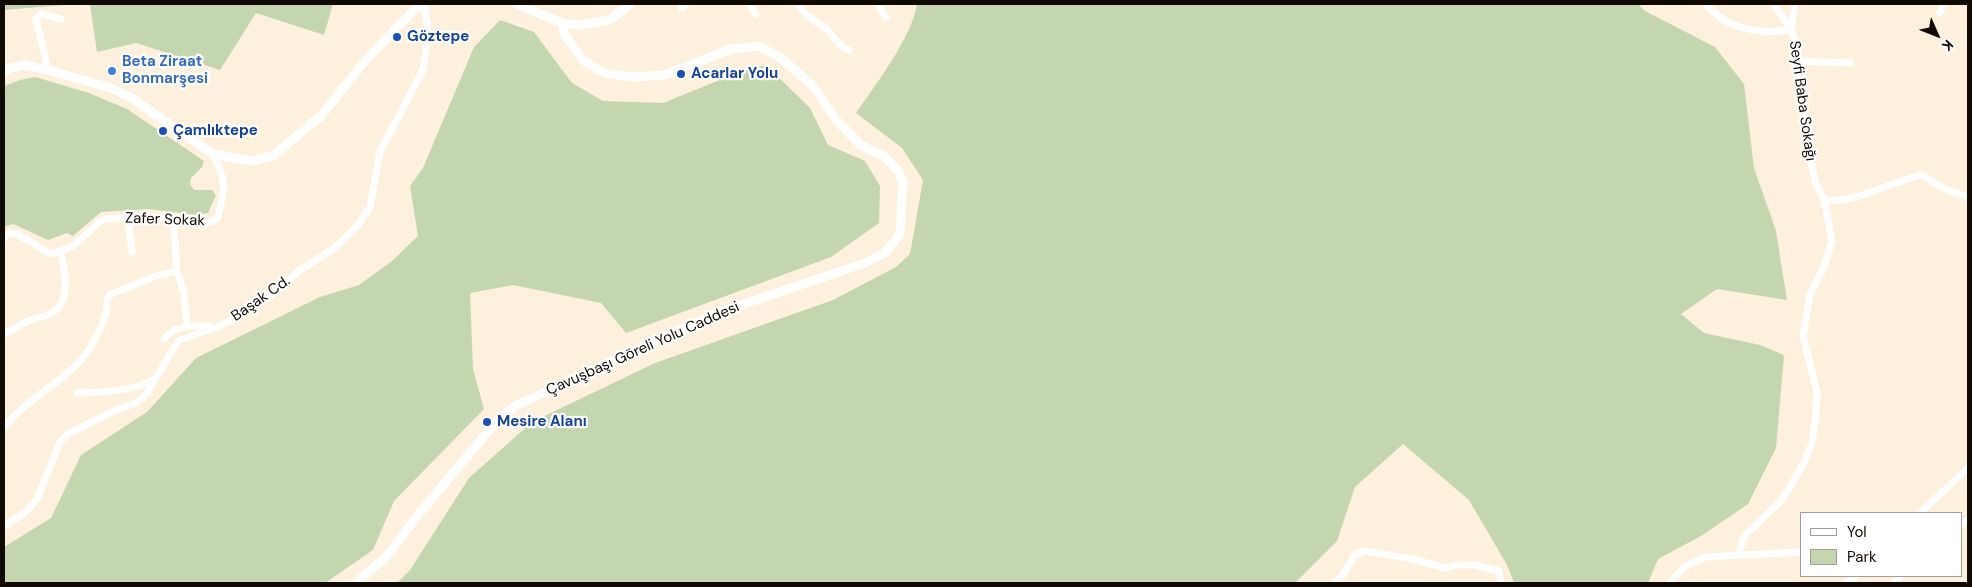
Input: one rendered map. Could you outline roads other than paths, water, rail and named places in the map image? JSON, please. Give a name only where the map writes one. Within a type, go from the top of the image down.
[{"type":"main road","points":[[4,72],[10,68],[24,65],[111,88],[130,97],[213,154],[250,161],[272,156],[322,115],[364,62],[413,6],[425,4]]},
{"type":"main road","points":[[517,4],[562,23],[581,25],[610,20],[630,4]]},
{"type":"main road","name":"Çavuşbaşı Göreli Yolu Caddesi","points":[[356,583],[388,555],[417,516],[502,415],[517,405],[717,313],[865,263],[884,253],[900,234],[903,183],[899,172],[885,157],[861,145],[837,121],[813,86],[781,58],[759,46],[731,49],[665,75],[633,77],[609,74],[598,70],[583,60],[564,34],[562,23]]},
{"type":"street","name":"Başak Cd.","points":[[4,526],[27,511],[37,499],[60,442],[69,433],[116,410],[136,403],[146,395],[178,341],[222,325],[271,296],[299,271],[336,247],[358,225],[370,207],[380,152],[423,70],[428,36],[425,4]]},
{"type":"street","points":[[749,4],[756,14]]},
{"type":"street","points":[[798,4],[806,15],[827,29],[839,44],[849,50]]},
{"type":"street","points":[[877,4],[886,17]]},
{"type":"street","points":[[1706,4],[1713,12],[1727,22],[1759,31],[1779,32],[1791,29],[1795,4]]},
{"type":"street","name":"Seyfi Baba Sokağı","points":[[1739,554],[1744,536],[1782,500],[1804,463],[1812,442],[1817,392],[1803,336],[1810,295],[1824,266],[1832,241],[1824,200],[1816,184],[1804,134],[1802,86],[1796,44],[1791,29],[1774,4]]},
{"type":"street","points":[[1940,12],[1944,4]]},
{"type":"street","points":[[48,70],[36,18],[41,14],[61,18]]},
{"type":"street","points":[[1799,61],[1818,60],[1850,63]]},
{"type":"street","name":"Zafer Sokak","points":[[61,252],[73,246],[103,219],[173,218],[200,223],[211,222],[217,219],[225,190],[221,170],[213,154]]},
{"type":"street","points":[[1824,200],[1846,200],[1922,175],[1947,190],[1968,197]]},
{"type":"street","points":[[128,218],[132,252]]},
{"type":"street","points":[[173,218],[177,271],[184,293],[187,326]]},
{"type":"street","points":[[4,238],[9,234],[17,234],[51,254],[61,252],[65,281],[64,296],[58,309],[50,314],[30,320],[4,334]]},
{"type":"street","points":[[4,428],[19,410],[58,382],[82,359],[98,334],[107,311],[106,301],[109,294],[156,276],[177,271]]},
{"type":"street","points":[[164,339],[174,330],[187,326],[222,325]]},
{"type":"street","points":[[77,393],[118,392],[141,386],[156,379]]},
{"type":"street","points":[[1921,512],[1968,468]]},
{"type":"street","points":[[1334,583],[1344,574],[1354,555],[1365,551],[1412,559],[1446,568],[1456,565],[1475,565],[1499,571],[1501,583]]},
{"type":"street","points":[[1670,583],[1684,568],[1705,557],[1800,552]]},
{"type":"place","name":"Göztepe","points":[[397,37]]},
{"type":"place","name":"Beta Ziraat Bonmarşesi","points":[[112,71]]},
{"type":"place","name":"Acarlar Yolu","points":[[681,74]]},
{"type":"place","name":"Çamlıktepe","points":[[163,131]]},
{"type":"place","name":"Mesire Alanı","points":[[487,422]]}]
